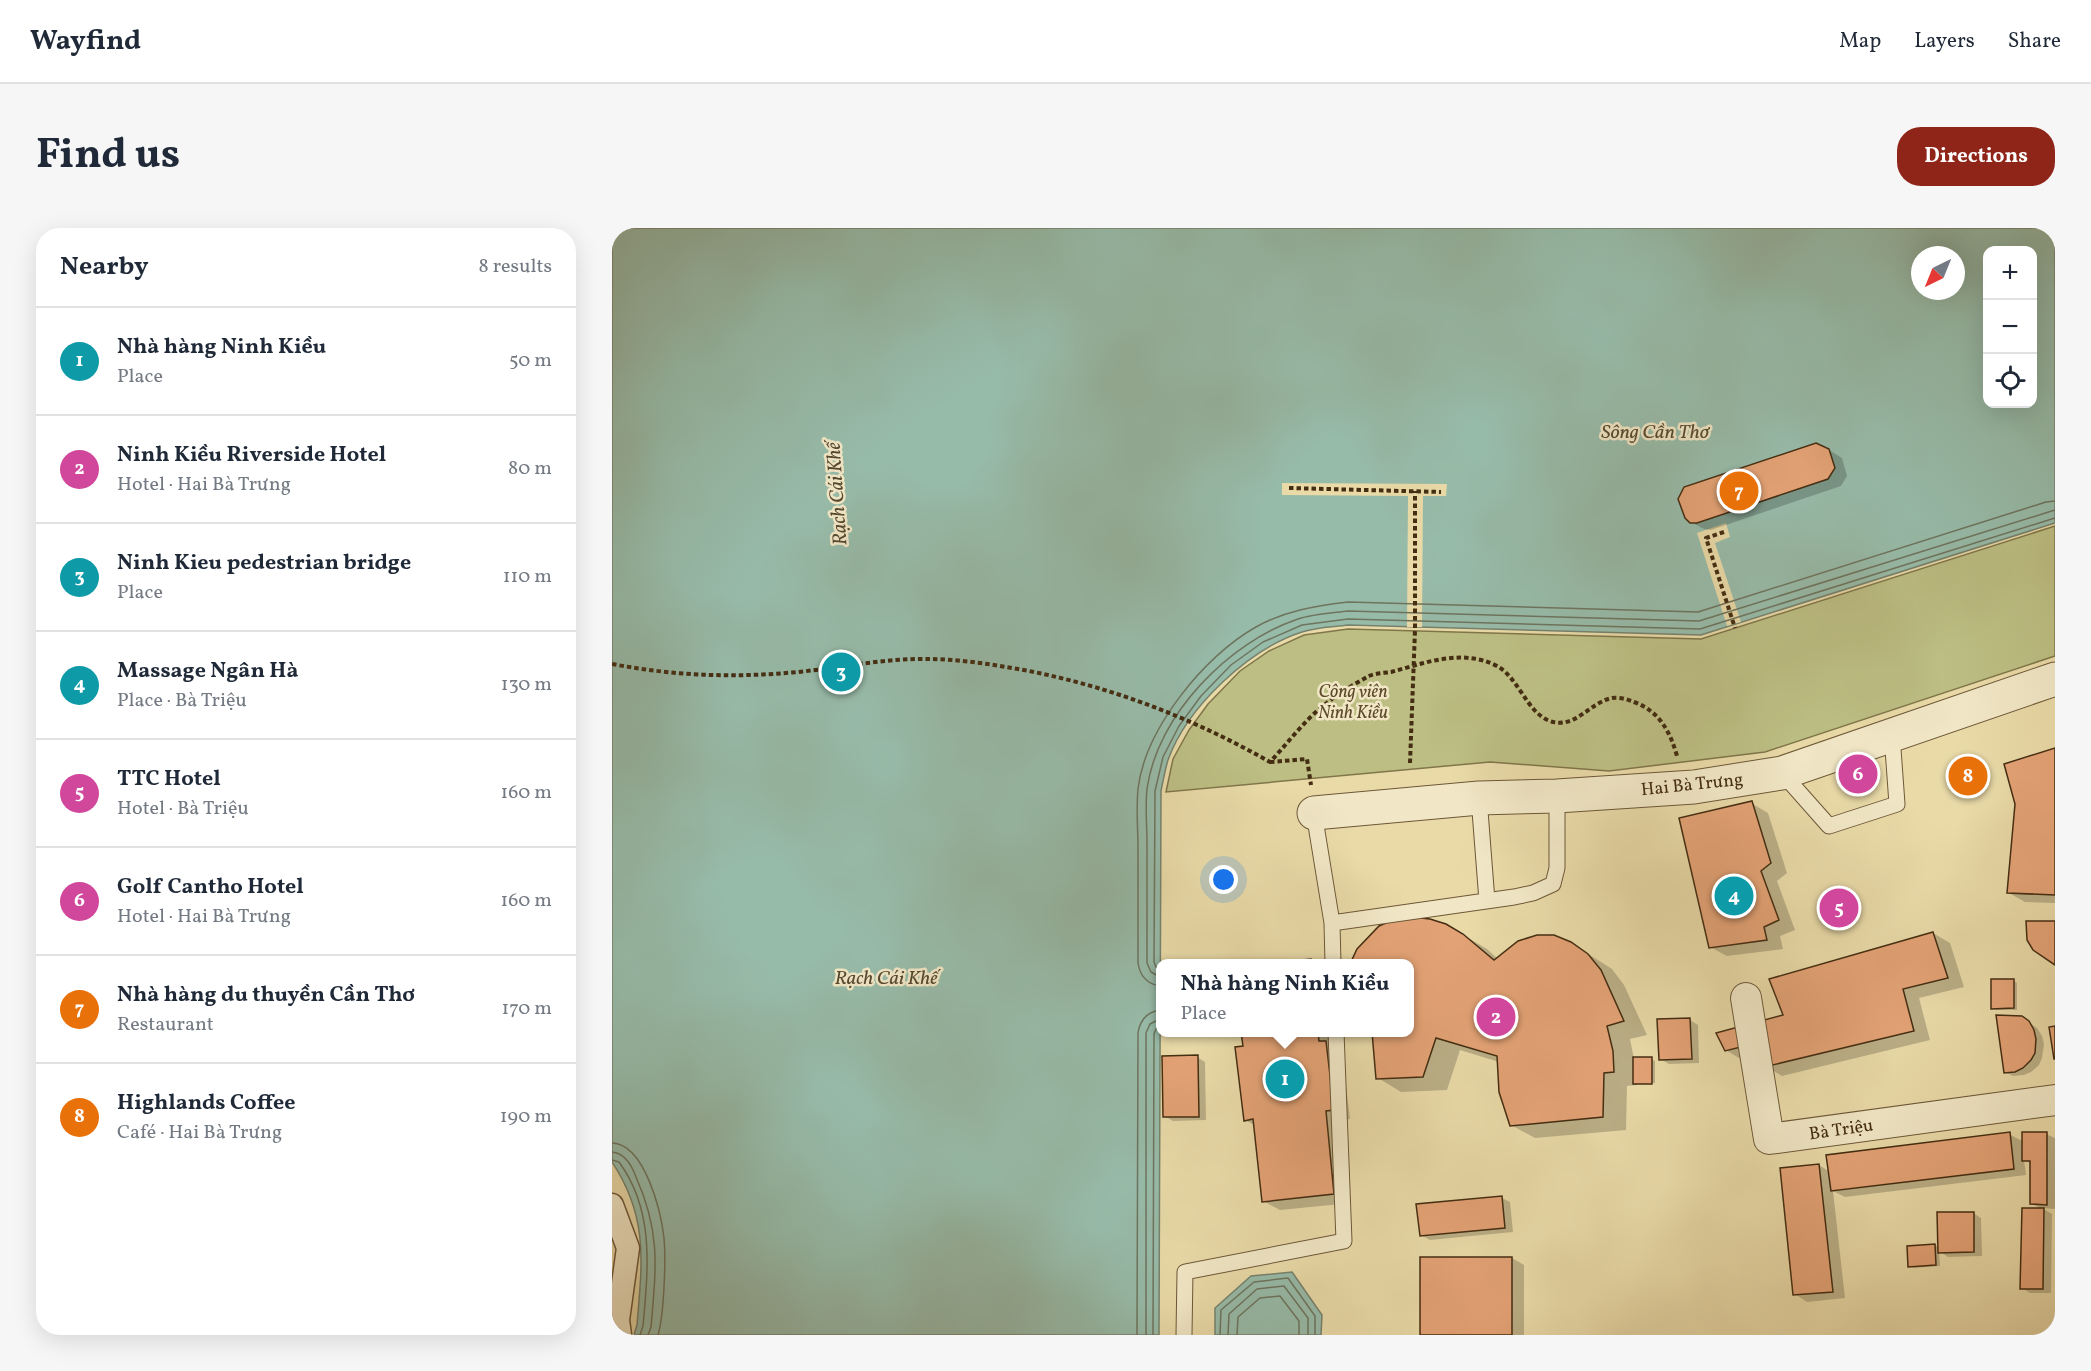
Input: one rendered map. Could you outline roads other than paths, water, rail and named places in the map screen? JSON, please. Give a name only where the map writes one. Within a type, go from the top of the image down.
[{"type":"street","name":"Hai Bà Trưng","points":[[1314,813],[1479,798],[1557,796],[1694,787],[1782,773],[2055,679]]},
{"type":"street","name":"Bà Triệu","points":[[1746,998],[1769,1138],[2055,1100]]},
{"type":"street","points":[[612,1205],[628,1248],[618,1320],[620,1335]]},
{"type":"lane","points":[[1782,773],[1829,826],[1897,804],[1892,735]]},
{"type":"lane","points":[[1332,923],[1533,893],[1553,884],[1557,868],[1557,796]]},
{"type":"lane","points":[[1479,798],[1487,901]]},
{"type":"lane","points":[[1314,813],[1332,923],[1333,959]]},
{"type":"lane","points":[[1184,1335],[1185,1272],[1344,1241],[1336,1037]]},
{"type":"water","points":[[612,228],[2055,228],[2055,523],[1701,635],[1348,625],[1313,629],[1282,640],[1261,652],[1222,682],[1205,701],[1177,740],[1168,760],[1161,791],[1160,959],[1156,959],[1156,1037],[1160,1037],[1159,1335],[634,1335],[637,1325],[641,1261],[640,1241],[632,1202],[612,1162]]},
{"type":"water","points":[[1292,1272],[1322,1315],[1321,1335],[1215,1335],[1215,1308],[1251,1276]]},
{"type":"place","name":"Nhà hàng du thuyền Cần Thơ","points":[[1739,491]]},
{"type":"place","name":"Ninh Kieu pedestrian bridge","points":[[841,672]]},
{"type":"place","name":"Golf Cantho Hotel","points":[[1858,774]]},
{"type":"place","name":"Highlands Coffee","points":[[1968,776]]},
{"type":"place","name":"Massage Ngân Hà","points":[[1734,896]]},
{"type":"place","name":"TTC Hotel","points":[[1839,908]]},
{"type":"place","name":"Ninh Kiều Riverside Hotel","points":[[1496,1017]]},
{"type":"place","name":"Nhà hàng Ninh Kiều","points":[[1285,1079]]},
{"type":"water label","name":"Sông Cần Thơ","points":[[1655,431]]},
{"type":"water label","name":"Rạch Cái Khế","points":[[836,494]]},
{"type":"water label","name":"Rạch Cái Khế","points":[[886,977]]},
{"type":"park label","name":"Công viên Ninh Kiều","points":[[1353,701]]}]
